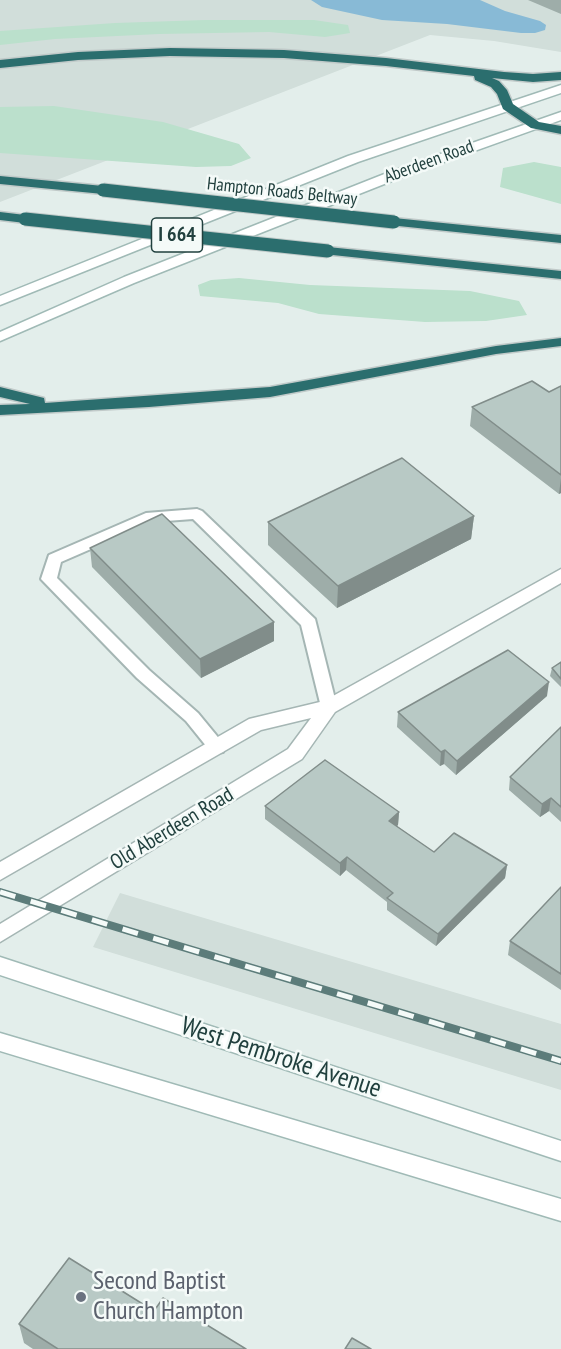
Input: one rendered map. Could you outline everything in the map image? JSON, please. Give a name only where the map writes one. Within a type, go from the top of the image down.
[{"type":"highway","points":[[0,64],[78,56],[205,52],[284,54],[386,62],[533,78],[561,76]]},
{"type":"highway","points":[[460,71],[495,84],[503,93],[507,106],[535,125],[561,130]]},
{"type":"highway","name":"Hampton Roads Beltway","points":[[0,180],[561,239]]},
{"type":"highway","name":"I 664","points":[[0,216],[561,275]]},
{"type":"highway","points":[[0,410],[149,402],[270,392],[496,350],[561,342]]},
{"type":"highway","points":[[0,392],[24,399],[70,405]]},
{"type":"main road","name":"Aberdeen Road","points":[[0,301],[352,159],[561,89]]},
{"type":"main road","name":"Aberdeen Road","points":[[0,338],[186,257],[397,174],[561,116]]},
{"type":"main road","name":"Old Aberdeen Road","points":[[0,872],[256,724],[329,707],[561,575]]},
{"type":"main road","name":"Old Aberdeen Road","points":[[0,934],[295,754],[329,707]]},
{"type":"main road","name":"West Pembroke Avenue","points":[[0,966],[561,1151]]},
{"type":"main road","points":[[0,1041],[561,1210]]},
{"type":"lane","points":[[217,747],[192,717],[143,674],[48,579],[54,559],[151,517],[197,514],[309,623],[329,707]]},
{"type":"shaded area","points":[[0,0],[561,0],[561,52],[494,41],[430,35],[0,202]]},
{"type":"shaded area","points":[[120,893],[561,1024],[561,1090],[93,947]]},
{"type":"green space","points":[[314,20],[348,25],[350,33],[325,37],[269,32],[159,34],[55,39],[0,45],[0,31],[115,23]]},
{"type":"green space","points":[[54,106],[163,122],[239,144],[251,158],[231,166],[196,167],[0,153],[0,107]]},
{"type":"green space","points":[[534,162],[561,167],[561,204],[500,187],[503,168]]},
{"type":"green space","points":[[239,278],[310,285],[470,291],[519,301],[527,315],[486,321],[425,322],[319,314],[278,303],[200,296],[198,285],[211,280]]},
{"type":"water","points":[[311,0],[480,0],[546,25],[545,30],[521,33],[447,24],[382,20],[322,7]]},
{"type":"building","points":[[532,381],[549,392],[561,386],[561,475],[472,407]]},
{"type":"building","points":[[402,458],[474,516],[338,586],[268,522]]},
{"type":"building","points":[[162,514],[274,622],[200,659],[90,548]]},
{"type":"building","points":[[508,650],[549,682],[457,761],[445,750],[441,752],[398,712]]},
{"type":"building","points":[[561,662],[561,679],[552,668]]},
{"type":"building","points":[[561,727],[561,807],[551,798],[542,804],[510,777]]},
{"type":"building","points":[[325,760],[399,812],[389,821],[434,852],[454,833],[507,865],[438,934],[387,898],[393,893],[347,857],[340,863],[265,806]]},
{"type":"building","points":[[561,887],[561,974],[510,941]]},
{"type":"building","name":"Second Baptist Church Hampton","points":[[69,1258],[154,1311],[163,1298],[246,1349],[58,1349],[19,1324]]},
{"type":"building","points":[[352,1338],[371,1349],[345,1349]]},
{"type":"railway","points":[[0,892],[561,1061]]},
{"type":"place","name":"Second Baptist Church Hampton","points":[[81,1297]]}]
